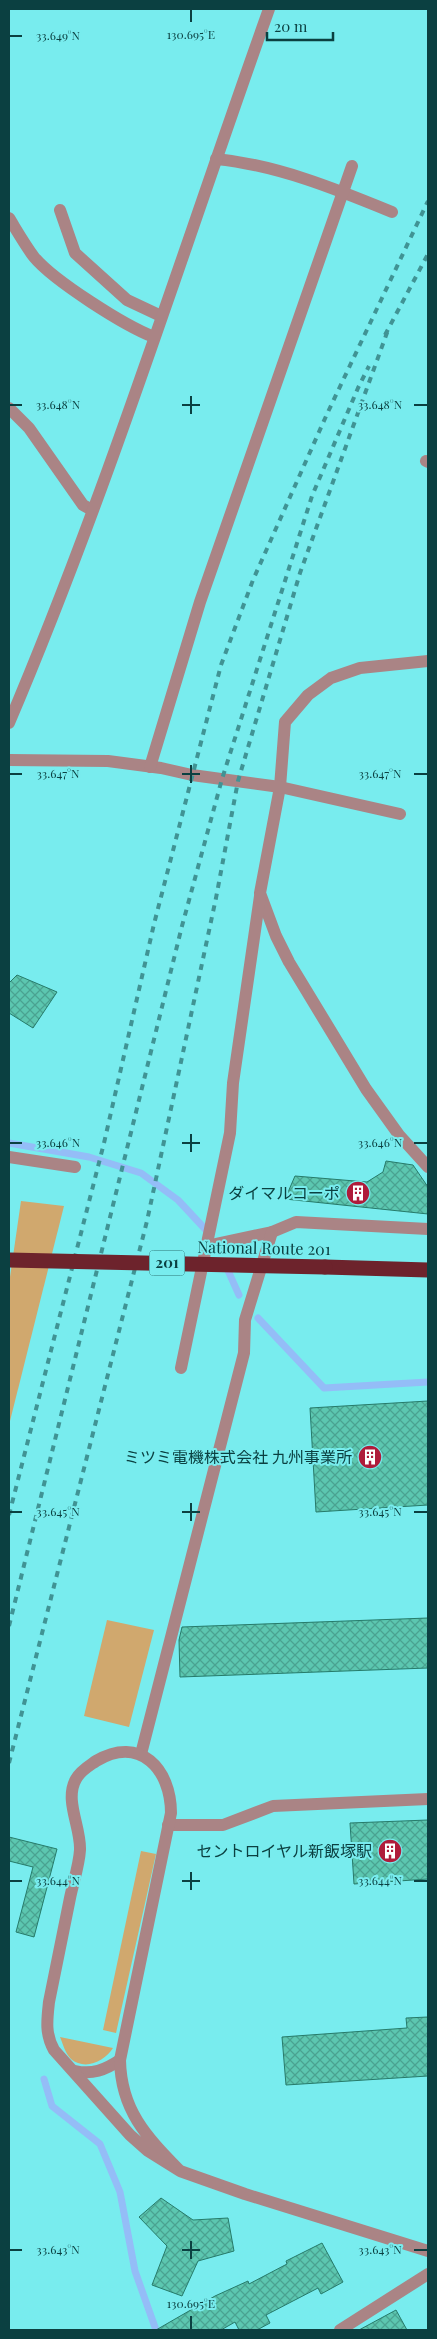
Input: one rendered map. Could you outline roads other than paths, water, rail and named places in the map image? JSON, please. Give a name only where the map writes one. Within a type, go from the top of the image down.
[{"type":"highway","name":"National Route 201","points":[[9,1260],[428,1270]]},
{"type":"street","points":[[9,723],[48,630],[92,510],[269,9]]},
{"type":"street","points":[[216,158],[248,162],[342,192],[392,212]]},
{"type":"street","points":[[150,767],[200,602],[352,166]]},
{"type":"street","points":[[60,210],[76,253],[127,300],[161,316]]},
{"type":"street","points":[[9,218],[35,258],[76,292],[138,330],[154,337]]},
{"type":"street","points":[[9,408],[30,428],[84,505],[92,510]]},
{"type":"street","points":[[181,1368],[230,1133],[233,1083],[260,893],[280,787],[285,722],[308,695],[331,678],[360,668],[428,661]]},
{"type":"street","points":[[9,760],[108,761],[280,787],[400,814]]},
{"type":"street","points":[[260,893],[276,936],[289,962],[366,1089],[399,1134],[428,1167]]},
{"type":"street","points":[[9,1157],[76,1167]]},
{"type":"street","points":[[206,1246],[272,1232],[296,1222],[428,1229]]},
{"type":"street","points":[[141,1754],[244,1353],[245,1320],[272,1232]]},
{"type":"street","points":[[180,2171],[145,2135],[135,2120],[127,2099],[120,2060],[168,1825],[171,1797],[168,1785],[160,1771],[141,1754],[122,1753],[105,1756],[82,1771],[76,1778],[73,1788],[74,1810],[80,1849],[49,2002],[46,2027],[48,2040],[54,2050],[130,2135],[148,2152],[180,2171],[245,2194],[428,2251]]},
{"type":"street","points":[[168,1825],[223,1825],[273,1806],[428,1799]]},
{"type":"street","points":[[74,2071],[86,2074],[98,2071],[120,2060]]},
{"type":"street","points":[[340,2330],[428,2274]]},
{"type":"waterway","points":[[9,1143],[89,1157],[141,1173],[178,1200],[205,1229]]},
{"type":"waterway","points":[[225,1264],[239,1295]]},
{"type":"waterway","points":[[258,1318],[324,1388],[428,1382]]},
{"type":"waterway","points":[[44,2079],[52,2106],[100,2144],[120,2192],[135,2271],[156,2330]]},
{"type":"railway","points":[[9,1515],[104,1143],[154,924],[221,665],[253,580],[327,414],[428,201]]},
{"type":"railway","points":[[385,335],[428,254]]},
{"type":"railway","points":[[9,1763],[147,1221],[216,898],[238,781],[300,573],[388,330]]},
{"type":"railway","points":[[9,1626],[182,926],[222,779],[312,496],[369,366]]},
{"type":"place","name":"ダイマルコーポ","points":[[358,1193]]},
{"type":"place","name":"ミツミ電機株式会社 九州事業所","points":[[370,1457]]},
{"type":"place","name":"セントロイヤル新飯塚駅","points":[[390,1851]]}]
